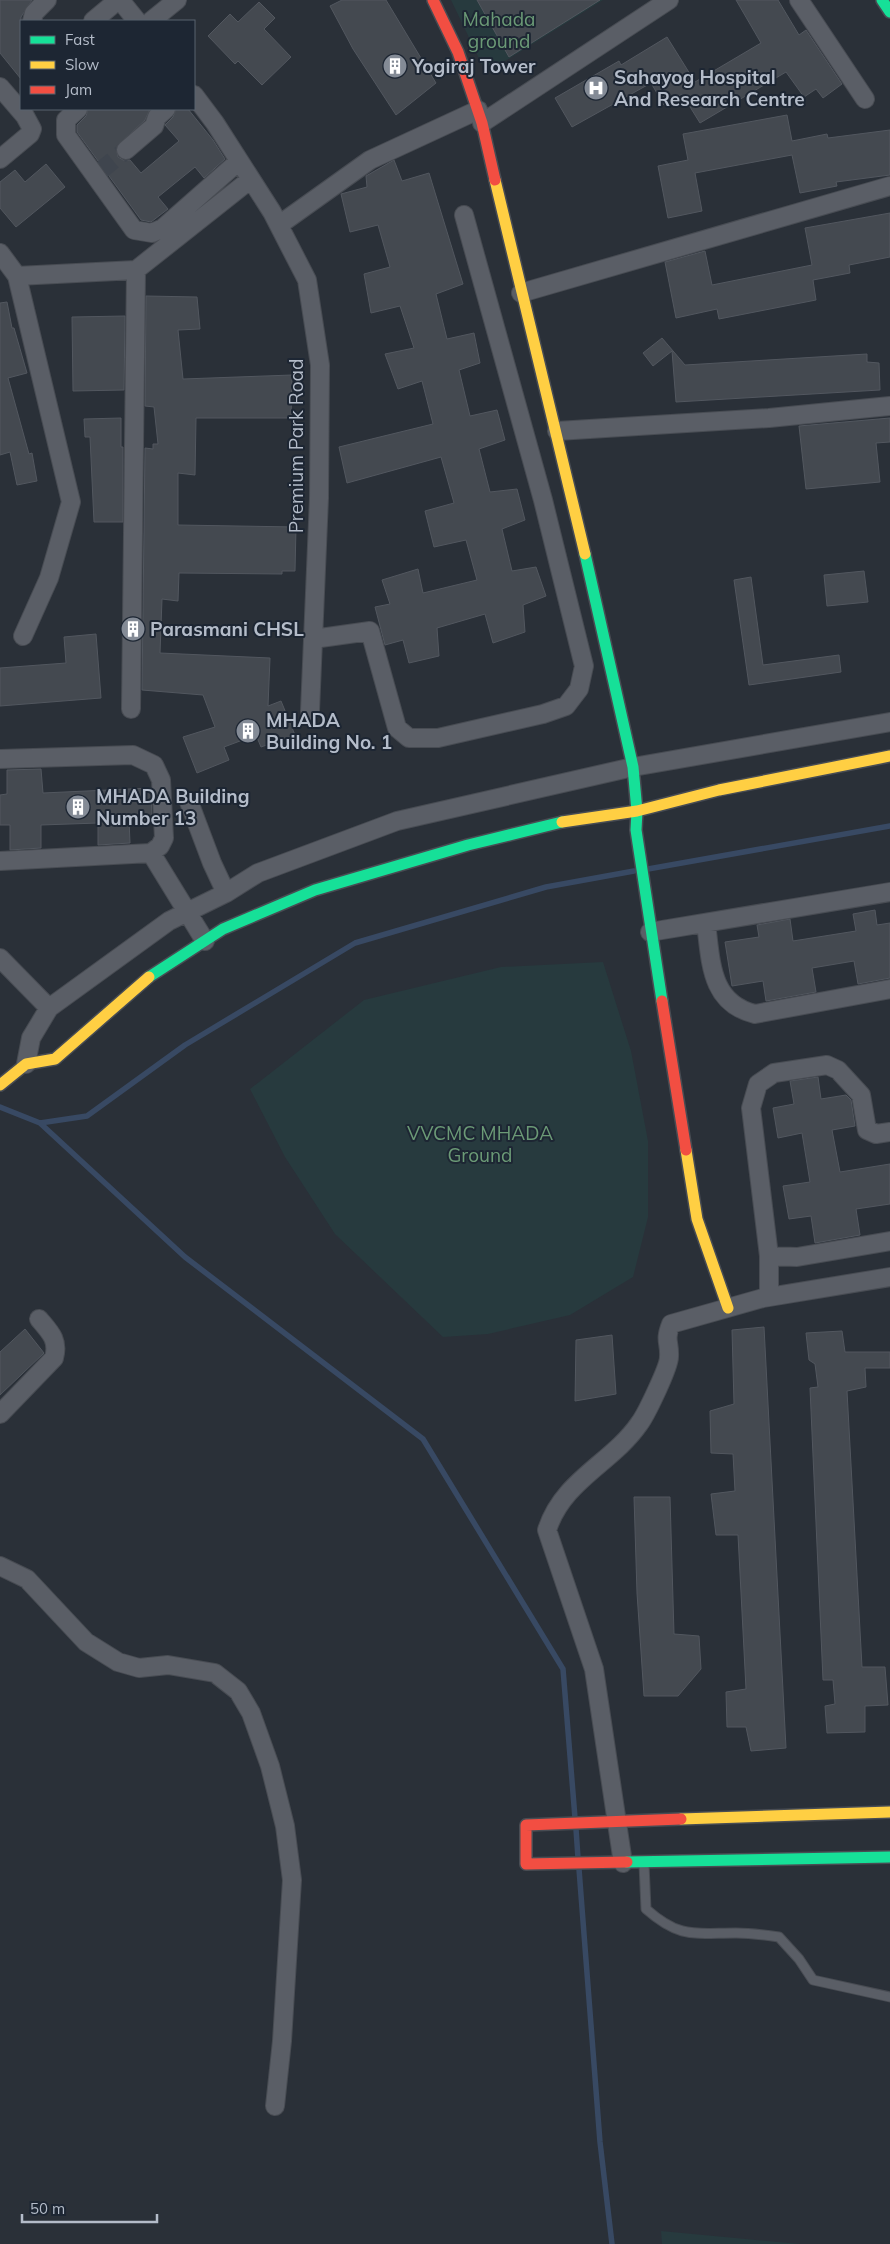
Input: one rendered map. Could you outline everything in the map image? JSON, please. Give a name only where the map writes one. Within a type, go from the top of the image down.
[{"type":"street","points":[[32,20],[34,13],[46,0]]},
{"type":"street","points":[[94,20],[119,0],[137,20]]},
{"type":"street","points":[[152,20],[177,0]]},
{"type":"street","points":[[433,0],[458,52],[480,116],[521,293],[557,431],[633,767],[637,811],[636,830],[650,932],[697,1220],[728,1308]]},
{"type":"street","points":[[279,225],[370,160],[480,116],[669,0]]},
{"type":"street","points":[[799,0],[865,99]]},
{"type":"street","points":[[882,0],[890,12]]},
{"type":"street","points":[[0,87],[20,109]]},
{"type":"street","name":"Premium Park Road","points":[[195,97],[237,163],[251,178],[279,225],[306,280],[320,365],[319,498],[310,711]]},
{"type":"street","points":[[77,110],[66,120],[66,134],[97,174],[134,230],[152,233],[163,228],[237,163],[195,104]]},
{"type":"street","points":[[0,159],[30,134],[32,129],[26,116],[21,110]]},
{"type":"street","points":[[126,150],[154,126],[157,118],[165,110]]},
{"type":"street","points":[[0,173],[35,145]]},
{"type":"street","points":[[17,276],[136,270],[251,178]]},
{"type":"street","points":[[521,293],[890,186]]},
{"type":"street","points":[[313,639],[370,631],[397,728],[408,738],[438,738],[543,714],[566,706],[579,689],[584,666],[543,500],[464,215]]},
{"type":"street","points":[[0,253],[17,276],[71,502],[49,578],[23,636]]},
{"type":"street","points":[[132,709],[136,270]]},
{"type":"street","points":[[557,431],[769,418],[890,406]]},
{"type":"street","points":[[20,1069],[31,1038],[49,1008],[169,921],[226,893],[258,873],[398,821],[633,767],[890,722]]},
{"type":"street","points":[[0,759],[133,755],[154,765],[161,780],[164,838],[160,846],[151,853],[0,861]]},
{"type":"street","points":[[0,1085],[20,1069],[55,1059],[149,977],[223,929],[315,890],[468,845],[569,820],[637,811],[719,790],[890,756]]},
{"type":"street","points":[[189,802],[212,863],[226,893]]},
{"type":"street","points":[[151,853],[204,941]]},
{"type":"street","points":[[650,932],[890,892]]},
{"type":"street","points":[[706,923],[712,972],[717,986],[740,1011],[755,1014],[890,989]]},
{"type":"street","points":[[0,958],[49,1008]]},
{"type":"street","points":[[769,1297],[769,1256],[751,1108],[758,1084],[774,1073],[827,1065],[838,1070],[861,1095],[867,1130],[876,1134],[890,1132]]},
{"type":"street","points":[[769,1256],[797,1257],[890,1241]]},
{"type":"street","points":[[623,1863],[594,1669],[548,1530],[553,1513],[588,1472],[612,1454],[640,1424],[669,1358],[666,1338],[671,1324],[769,1297],[890,1277]]},
{"type":"street","points":[[0,1414],[54,1358],[57,1348],[54,1338],[39,1320]]},
{"type":"street","points":[[0,1566],[27,1579],[86,1642],[118,1662],[139,1668],[168,1666],[215,1673],[238,1691],[251,1713],[270,1766],[286,1826],[292,1880],[282,2041],[275,2106]]},
{"type":"street","points":[[890,1812],[526,1825],[526,1864],[890,1857]]},
{"type":"lane","points":[[644,1863],[646,1909],[664,1924],[694,1934],[738,1933],[779,1937],[799,1959],[813,1980],[890,1998]]},
{"type":"green space","name":"Mahada ground","points":[[451,0],[603,0],[486,73]]},
{"type":"green space","name":"VVCMC MHADA Ground","points":[[603,962],[631,1051],[648,1141],[648,1217],[633,1277],[570,1315],[488,1334],[443,1337],[335,1234],[285,1157],[250,1089],[364,1000],[501,967]]},
{"type":"green space","points":[[661,2231],[800,2244],[662,2244]]},
{"type":"building","points":[[0,0],[32,0],[20,20],[20,78],[0,53]]},
{"type":"building","name":"Yogiraj Tower","points":[[342,0],[386,0],[436,83],[396,115],[353,49],[330,6]]},
{"type":"building","name":"Mahada ground","points":[[477,0],[600,0],[509,57]]},
{"type":"building","points":[[736,0],[778,0],[799,35],[806,30],[842,84],[823,98],[816,89],[804,97],[786,72],[700,123],[682,94],[664,105],[651,83],[572,127],[555,98],[619,61],[621,65],[667,37],[695,82],[761,43]]},
{"type":"building","points":[[259,2],[275,18],[264,29],[291,57],[262,85],[238,61],[235,64],[208,36],[230,14],[238,22]]},
{"type":"building","points":[[88,110],[150,110],[145,120],[116,147],[118,157],[123,160],[130,160],[141,173],[179,141],[165,125],[173,117],[176,110],[189,110],[213,140],[225,159],[204,178],[195,167],[158,197],[168,209],[151,222],[141,220],[77,132],[77,125],[86,116]]},
{"type":"building","points":[[787,115],[792,141],[827,134],[828,138],[890,130],[890,175],[836,182],[837,186],[800,193],[792,155],[695,173],[702,211],[668,218],[658,166],[688,160],[683,134]]},
{"type":"building","points":[[394,160],[402,181],[429,173],[463,284],[436,294],[447,339],[474,333],[480,363],[459,370],[470,416],[497,410],[505,440],[479,449],[490,492],[517,489],[525,520],[502,529],[512,571],[536,567],[546,596],[523,605],[525,632],[493,643],[485,614],[437,628],[439,656],[409,663],[403,640],[385,645],[375,607],[390,604],[382,580],[418,569],[423,593],[477,580],[466,540],[434,547],[425,511],[454,503],[441,457],[347,483],[339,447],[433,424],[422,381],[398,389],[385,354],[414,348],[400,306],[371,313],[364,274],[390,267],[378,225],[350,232],[341,194],[367,187],[366,176]]},
{"type":"building","points":[[46,164],[65,187],[16,227],[0,208],[0,182],[15,170],[25,182]]},
{"type":"building","points":[[890,213],[890,257],[849,265],[850,273],[813,280],[816,300],[719,319],[717,309],[676,318],[665,262],[705,251],[712,285],[812,265],[805,228]]},
{"type":"building","points":[[146,296],[197,297],[200,329],[178,330],[183,379],[292,375],[291,418],[196,418],[195,475],[178,473],[178,525],[296,527],[295,571],[282,571],[282,574],[179,573],[178,601],[162,599],[160,653],[270,658],[268,706],[281,701],[295,735],[261,747],[256,735],[224,747],[229,760],[197,773],[183,737],[215,727],[203,695],[142,690],[145,448],[153,449],[153,444],[158,444],[154,407],[145,406]]},
{"type":"building","points":[[7,302],[12,328],[14,328],[27,373],[8,378],[29,454],[32,453],[37,481],[17,485],[10,452],[0,455],[0,303]]},
{"type":"building","points":[[125,316],[124,390],[73,391],[72,317]]},
{"type":"building","points":[[662,338],[685,365],[867,354],[867,362],[879,363],[880,390],[676,402],[672,351],[653,366],[643,353]]},
{"type":"building","points":[[121,418],[123,522],[94,522],[90,437],[85,437],[84,419]]},
{"type":"building","points":[[890,418],[890,442],[876,443],[880,482],[806,489],[799,426]]},
{"type":"building","points":[[864,571],[868,602],[827,606],[824,575]]},
{"type":"building","points":[[751,577],[763,665],[839,655],[841,672],[749,685],[734,580]]},
{"type":"building","points":[[96,634],[101,698],[0,706],[0,668],[66,663],[64,637]]},
{"type":"building","name":"MHADA Building Number 13","points":[[41,769],[43,793],[151,788],[152,820],[129,820],[130,843],[98,845],[98,823],[41,825],[41,848],[10,850],[10,825],[0,825],[0,795],[7,794],[7,770]]},
{"type":"building","points":[[875,910],[877,925],[890,923],[890,978],[858,984],[854,961],[812,968],[816,992],[766,1001],[763,981],[732,986],[725,942],[759,937],[757,925],[790,919],[793,941],[856,931],[853,914]]},
{"type":"building","points":[[818,1077],[821,1099],[846,1095],[851,1100],[855,1126],[832,1130],[840,1172],[890,1164],[890,1204],[856,1209],[860,1235],[815,1243],[811,1216],[789,1219],[783,1186],[810,1182],[802,1133],[778,1138],[773,1108],[794,1104],[790,1081]]},
{"type":"building","points":[[764,1327],[786,1748],[751,1751],[746,1727],[727,1727],[726,1692],[746,1689],[738,1535],[716,1535],[711,1494],[735,1491],[733,1454],[711,1453],[710,1411],[734,1404],[732,1330]]},
{"type":"building","points":[[25,1329],[44,1353],[0,1395],[0,1352]]},
{"type":"building","points":[[842,1331],[845,1352],[890,1352],[890,1368],[865,1368],[866,1387],[847,1391],[862,1667],[885,1667],[888,1705],[865,1706],[865,1732],[827,1733],[825,1706],[835,1704],[833,1680],[823,1680],[810,1388],[818,1387],[815,1364],[809,1360],[806,1333]]},
{"type":"building","points":[[612,1335],[616,1394],[575,1401],[576,1340]]},
{"type":"building","points":[[634,1497],[670,1497],[674,1634],[699,1636],[701,1669],[678,1696],[644,1696],[637,1593]]},
{"type":"waterway","points":[[648,869],[890,826]]},
{"type":"waterway","points":[[0,1107],[40,1123],[87,1116],[185,1045],[355,943],[546,887],[634,871]]},
{"type":"waterway","points":[[40,1123],[185,1257],[423,1439],[563,1669],[575,1818]]},
{"type":"waterway","points":[[576,1829],[578,1858]]},
{"type":"waterway","points":[[579,1869],[600,2142],[612,2244]]},
{"type":"tunnel","points":[[99,172],[126,150]]},
{"type":"traffic: fast","points":[[882,0],[890,12]]},
{"type":"traffic: fast","points":[[585,554],[633,767],[637,811],[636,830],[662,1001]]},
{"type":"traffic: fast","points":[[149,977],[223,929],[315,890],[468,845],[562,822]]},
{"type":"traffic: fast","points":[[627,1862],[890,1857]]},
{"type":"traffic: slow","points":[[495,180],[585,554]]},
{"type":"traffic: slow","points":[[562,822],[637,811],[719,790],[890,756]]},
{"type":"traffic: slow","points":[[0,1085],[26,1064],[55,1059],[149,977]]},
{"type":"traffic: slow","points":[[686,1150],[697,1219],[728,1308]]},
{"type":"traffic: slow","points":[[681,1819],[890,1812]]},
{"type":"traffic: jam","points":[[433,0],[458,52],[482,123],[495,180]]},
{"type":"traffic: jam","points":[[662,1001],[686,1150]]},
{"type":"traffic: jam","points":[[627,1862],[526,1864],[526,1825],[681,1819]]},
{"type":"place","name":"Yogiraj Tower","points":[[395,66]]},
{"type":"place","name":"Sahayog Hospital And Research Centre","points":[[596,88]]},
{"type":"place","name":"Parasmani CHSL","points":[[133,629]]},
{"type":"place","name":"MHADA Building No. 1","points":[[248,731]]},
{"type":"place","name":"MHADA Building Number 13","points":[[78,807]]}]
